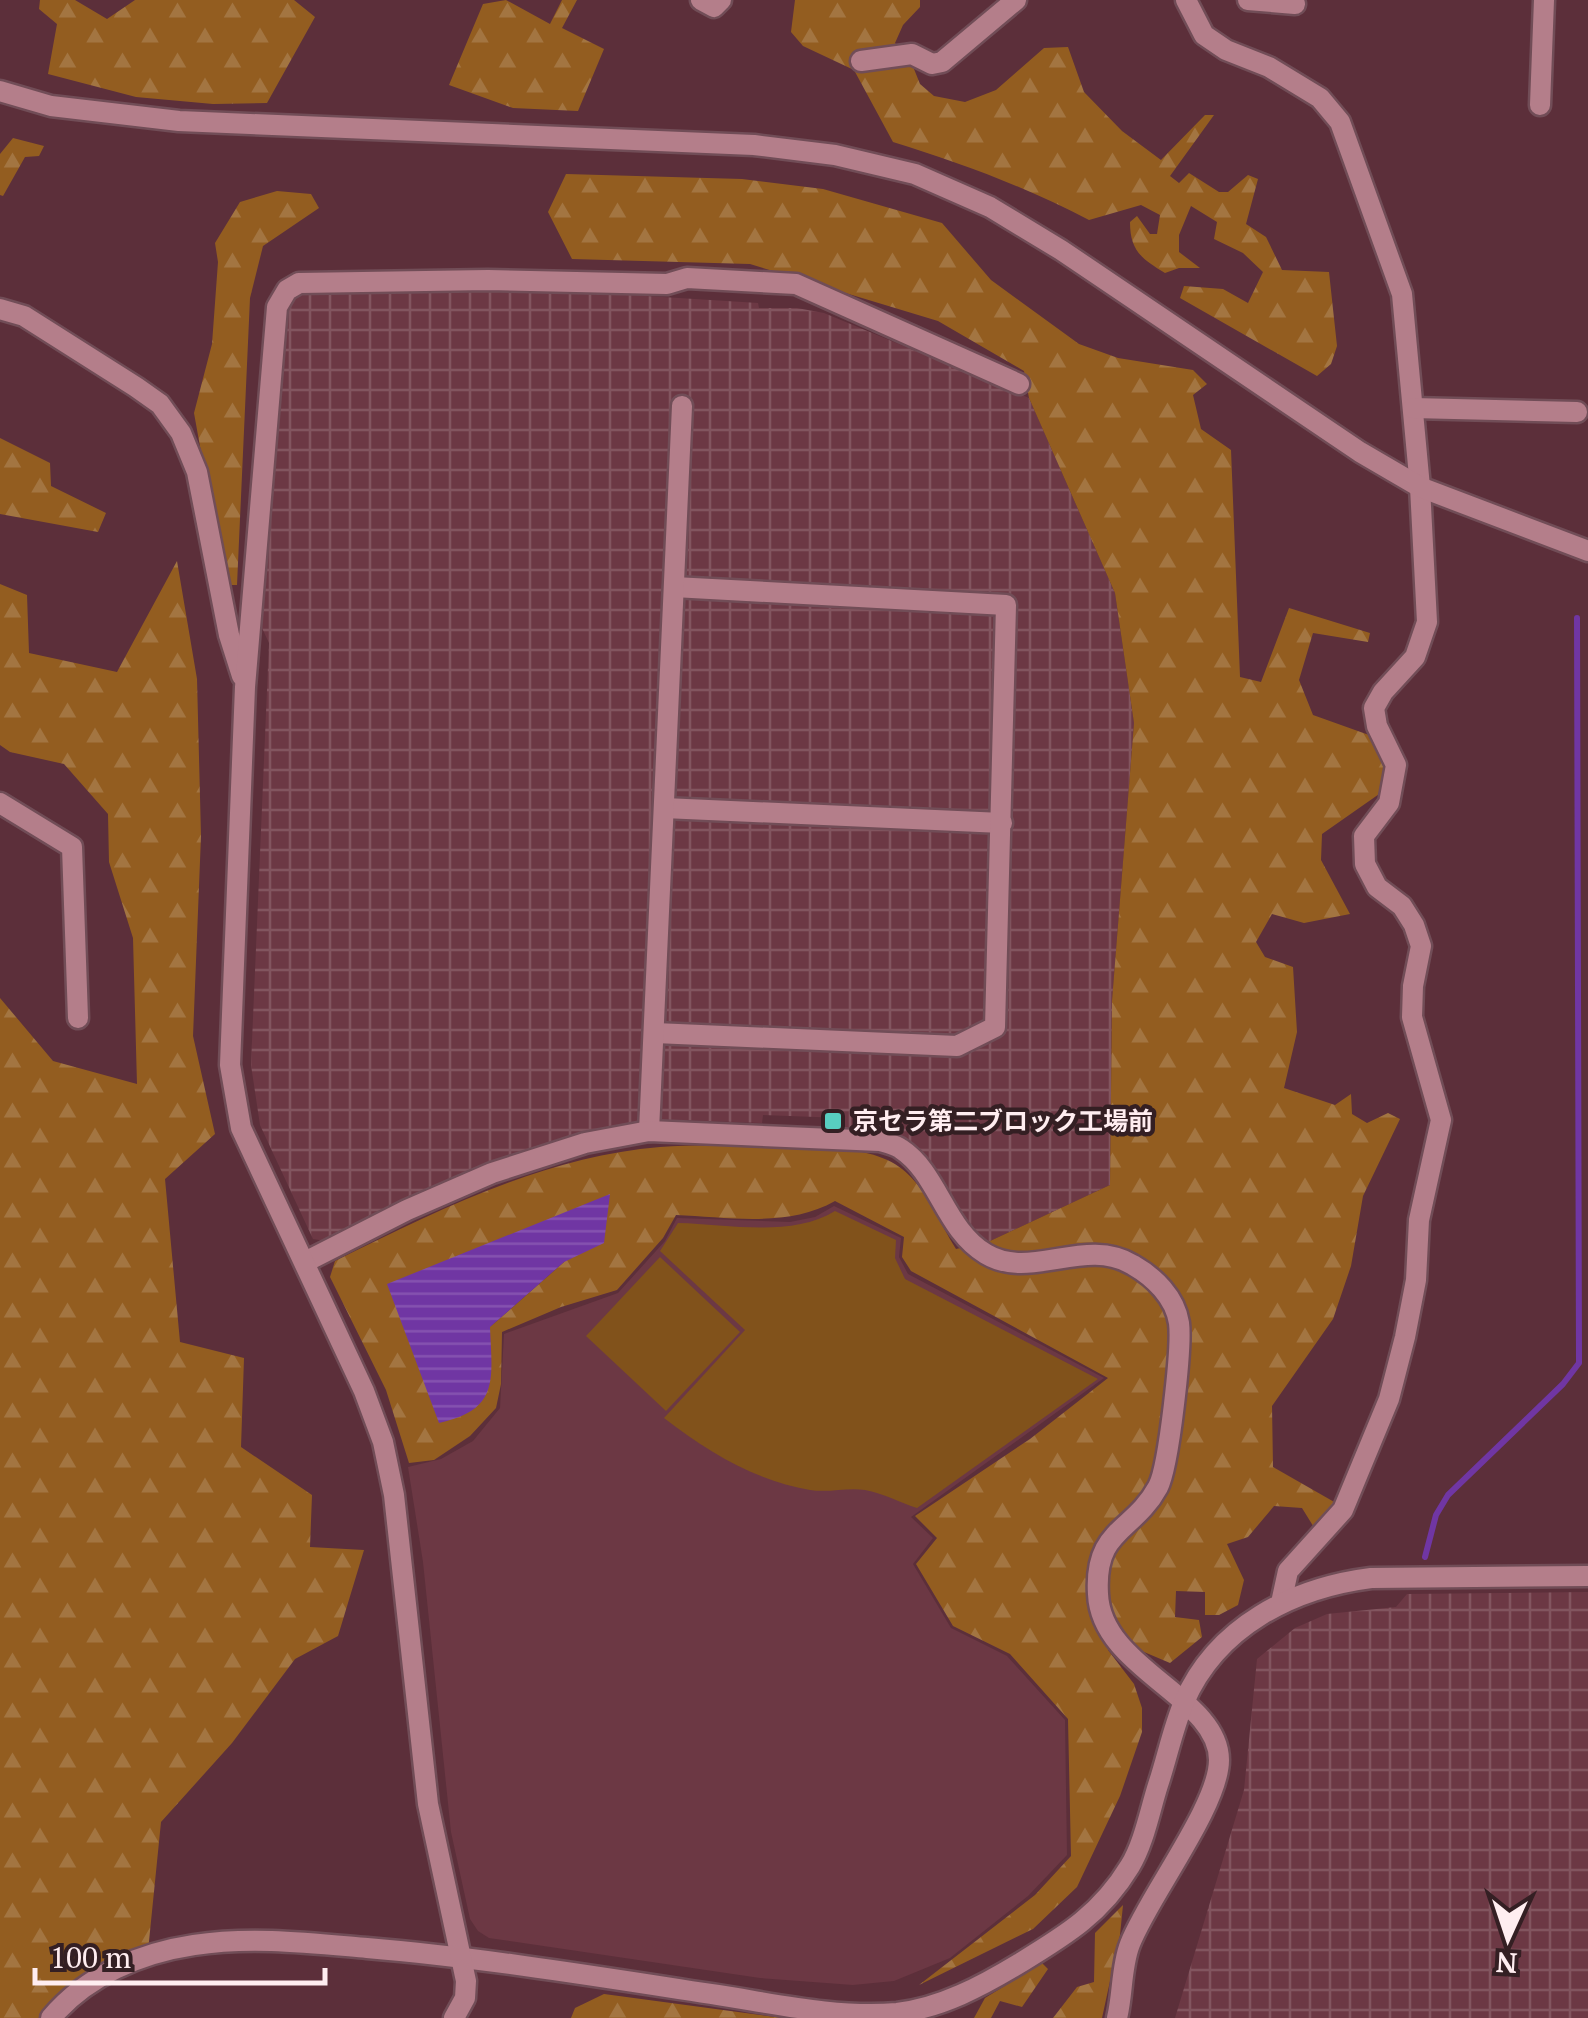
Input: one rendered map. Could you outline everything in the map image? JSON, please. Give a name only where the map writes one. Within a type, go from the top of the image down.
[{"type":"street","points":[[701,0],[714,7],[721,0]]},
{"type":"street","points":[[861,61],[912,54],[932,64],[942,62],[1016,0]]},
{"type":"street","points":[[1186,0],[1204,36],[1226,50],[1269,67],[1320,98],[1340,122],[1402,294],[1420,487],[1427,622],[1415,657],[1383,692],[1374,708],[1377,726],[1396,766],[1389,803],[1364,836],[1366,864],[1377,887],[1402,906],[1421,946],[1412,1017],[1440,1120],[1419,1220],[1416,1280],[1389,1399],[1343,1510],[1288,1571],[1281,1602]]},
{"type":"street","points":[[1248,0],[1295,4]]},
{"type":"street","points":[[1540,104],[1544,0]]},
{"type":"street","points":[[0,90],[51,106],[179,121],[754,145],[835,155],[915,174],[990,207],[1061,250],[1344,442],[1420,487],[1588,552]]},
{"type":"street","points":[[454,2018],[465,1998],[466,1982],[428,1804],[394,1495],[383,1442],[364,1391],[241,1128],[230,1065],[246,688],[278,307],[286,290],[299,282],[488,280],[667,284],[688,278],[796,284],[1020,384]]},
{"type":"street","points":[[0,310],[24,316],[136,387],[160,404],[181,433],[196,472],[229,635],[246,688]]},
{"type":"street","points":[[648,1131],[682,406]]},
{"type":"street","points":[[1413,408],[1576,412]]},
{"type":"street","points":[[655,1033],[957,1046],[995,1027],[1006,605],[674,587]]},
{"type":"street","points":[[0,804],[72,847],[78,1018]]},
{"type":"street","points":[[664,808],[1002,823]]},
{"type":"street","points":[[304,1262],[492,1173],[550,1152],[648,1131],[880,1141],[901,1149],[916,1163],[956,1226],[988,1256],[1011,1262],[1035,1262],[1093,1252],[1111,1254],[1146,1273],[1162,1288],[1178,1321],[1168,1460],[1150,1498],[1105,1546],[1099,1563],[1098,1591],[1106,1626],[1127,1656],[1184,1702],[1209,1732],[1219,1758],[1201,1812],[1129,1945],[1117,2018]]},
{"type":"street","points":[[51,2018],[96,1978],[134,1961],[193,1945],[274,1942],[461,1956],[829,2012],[901,2013],[946,2001],[987,1983],[1080,1926],[1106,1901],[1133,1862],[1184,1702],[1212,1657],[1256,1617],[1281,1602],[1336,1582],[1372,1578],[1588,1576]]},
{"type":"shaded area","points":[[535,289],[758,303],[759,308],[824,313],[1029,398],[1115,593],[1134,723],[1112,1001],[1110,1185],[988,1242],[974,1233],[933,1164],[911,1142],[881,1129],[843,1127],[843,1118],[763,1115],[762,1123],[681,1120],[617,1127],[528,1150],[434,1189],[326,1241],[313,1239],[260,1125],[251,1065],[269,643],[262,628],[288,311],[292,302],[306,291]]},
{"type":"shaded area","points":[[610,1194],[604,1243],[564,1262],[490,1327],[488,1390],[473,1410],[439,1423],[387,1284]]},
{"type":"shaded area","points":[[834,1206],[901,1238],[899,1257],[908,1274],[1104,1378],[911,1517],[933,1538],[913,1564],[951,1628],[1007,1656],[1065,1720],[1067,1855],[1028,1896],[950,1958],[894,1981],[853,1985],[760,1978],[489,1938],[470,1919],[451,1832],[423,1562],[408,1467],[441,1459],[473,1441],[500,1408],[504,1334],[618,1293],[665,1241],[677,1218],[790,1222],[815,1217]]},
{"type":"shaded area","points":[[835,1211],[896,1240],[895,1258],[905,1279],[1098,1379],[917,1508],[865,1490],[817,1491],[770,1480],[697,1442],[664,1418],[745,1330],[660,1251],[678,1223],[779,1227],[818,1219]]},
{"type":"shaded area","points":[[660,1257],[740,1332],[666,1411],[586,1336]]},
{"type":"shaded area","points":[[1588,1592],[1588,2018],[1175,2018],[1244,1790],[1257,1659],[1295,1628],[1327,1614],[1396,1607],[1407,1594]]},
{"type":"green space","points":[[40,0],[75,0],[107,19],[135,0],[294,0],[315,17],[267,103],[213,104],[136,97],[48,74],[57,24],[39,9]]},
{"type":"green space","points":[[506,0],[550,24],[562,0],[577,0],[562,28],[604,49],[578,111],[513,108],[449,85],[483,4]]},
{"type":"green space","points":[[795,0],[920,0],[920,7],[903,25],[895,43],[912,64],[920,84],[934,96],[965,102],[996,90],[1044,48],[1068,47],[1084,92],[1122,131],[1161,160],[1205,115],[1214,115],[1170,176],[1179,183],[1189,173],[1219,192],[1228,192],[1248,175],[1258,179],[1246,224],[1266,237],[1282,270],[1329,272],[1337,346],[1331,364],[1317,376],[1180,298],[1184,286],[1223,289],[1248,303],[1263,272],[1243,253],[1214,239],[1217,222],[1191,206],[1179,235],[1179,252],[1200,268],[1165,273],[1144,258],[1132,240],[1130,222],[1137,216],[1150,234],[1157,234],[1160,215],[1141,205],[1089,220],[993,176],[893,142],[854,70],[803,46],[791,32]]},
{"type":"green space","points":[[13,138],[44,146],[39,156],[25,157],[3,196],[0,154]]},
{"type":"green space","points":[[566,174],[742,179],[823,189],[942,223],[991,280],[1079,344],[1118,358],[1193,370],[1207,384],[1193,395],[1201,429],[1231,450],[1240,677],[1261,682],[1289,608],[1370,633],[1368,642],[1313,633],[1299,680],[1313,715],[1369,735],[1388,766],[1382,792],[1322,834],[1321,860],[1350,914],[1304,923],[1272,914],[1256,942],[1265,957],[1293,967],[1297,1032],[1284,1088],[1335,1105],[1351,1094],[1352,1114],[1367,1123],[1388,1113],[1400,1119],[1363,1196],[1351,1266],[1333,1319],[1272,1406],[1273,1467],[1336,1503],[1329,1518],[1315,1529],[1302,1508],[1274,1506],[1248,1537],[1227,1544],[1244,1580],[1238,1605],[1219,1615],[1205,1615],[1205,1592],[1176,1591],[1175,1617],[1199,1620],[1202,1637],[1170,1663],[1137,1649],[1108,1650],[1134,1684],[1142,1708],[1142,1732],[1120,1796],[1077,1887],[1033,1929],[919,1985],[1035,1895],[1071,1856],[1068,1719],[1010,1654],[953,1626],[916,1564],[937,1538],[915,1516],[1030,1439],[1108,1378],[911,1271],[902,1257],[904,1237],[835,1201],[778,1218],[676,1215],[663,1238],[617,1290],[561,1307],[502,1332],[501,1384],[496,1408],[470,1436],[434,1460],[409,1463],[386,1390],[330,1277],[335,1261],[493,1189],[574,1162],[660,1147],[837,1149],[883,1158],[912,1178],[956,1249],[988,1242],[1110,1185],[1112,1001],[1134,723],[1115,593],[1029,398],[1024,371],[938,321],[750,264],[572,259],[548,212]],"holes":[[[610,1195],[564,1262],[490,1327]]]},
{"type":"green space","points":[[277,191],[311,194],[319,208],[263,246],[250,298],[237,585],[225,585],[194,413],[212,344],[218,262],[215,243],[240,202]]},
{"type":"green space","points":[[0,438],[50,463],[51,486],[106,513],[98,532],[0,514]]},
{"type":"green space","points":[[177,561],[197,679],[201,836],[193,1036],[215,1134],[165,1179],[180,1342],[244,1358],[241,1447],[312,1495],[310,1547],[364,1550],[338,1636],[295,1659],[232,1743],[161,1822],[148,1951],[114,1960],[88,1973],[41,2018],[0,2018],[0,998],[53,1061],[137,1084],[133,938],[109,862],[108,814],[64,764],[10,752],[0,745],[0,584],[27,595],[29,653],[117,672]]},
{"type":"green space","points":[[1123,1905],[1102,2018],[1053,2018],[1077,1987],[1094,1982],[1095,1933]]},
{"type":"green space","points":[[1042,1963],[1048,1969],[1022,2007],[1000,2001],[991,2018],[974,2018],[985,1998]]},
{"type":"green space","points":[[604,1994],[783,2018],[571,2018],[575,2008]]},
{"type":"waterway","points":[[1425,1557],[1436,1515],[1448,1495],[1563,1384],[1579,1363],[1577,618]]},
{"type":"place","name":"京セラ第二ブロック工場前","points":[[833,1121]]}]
